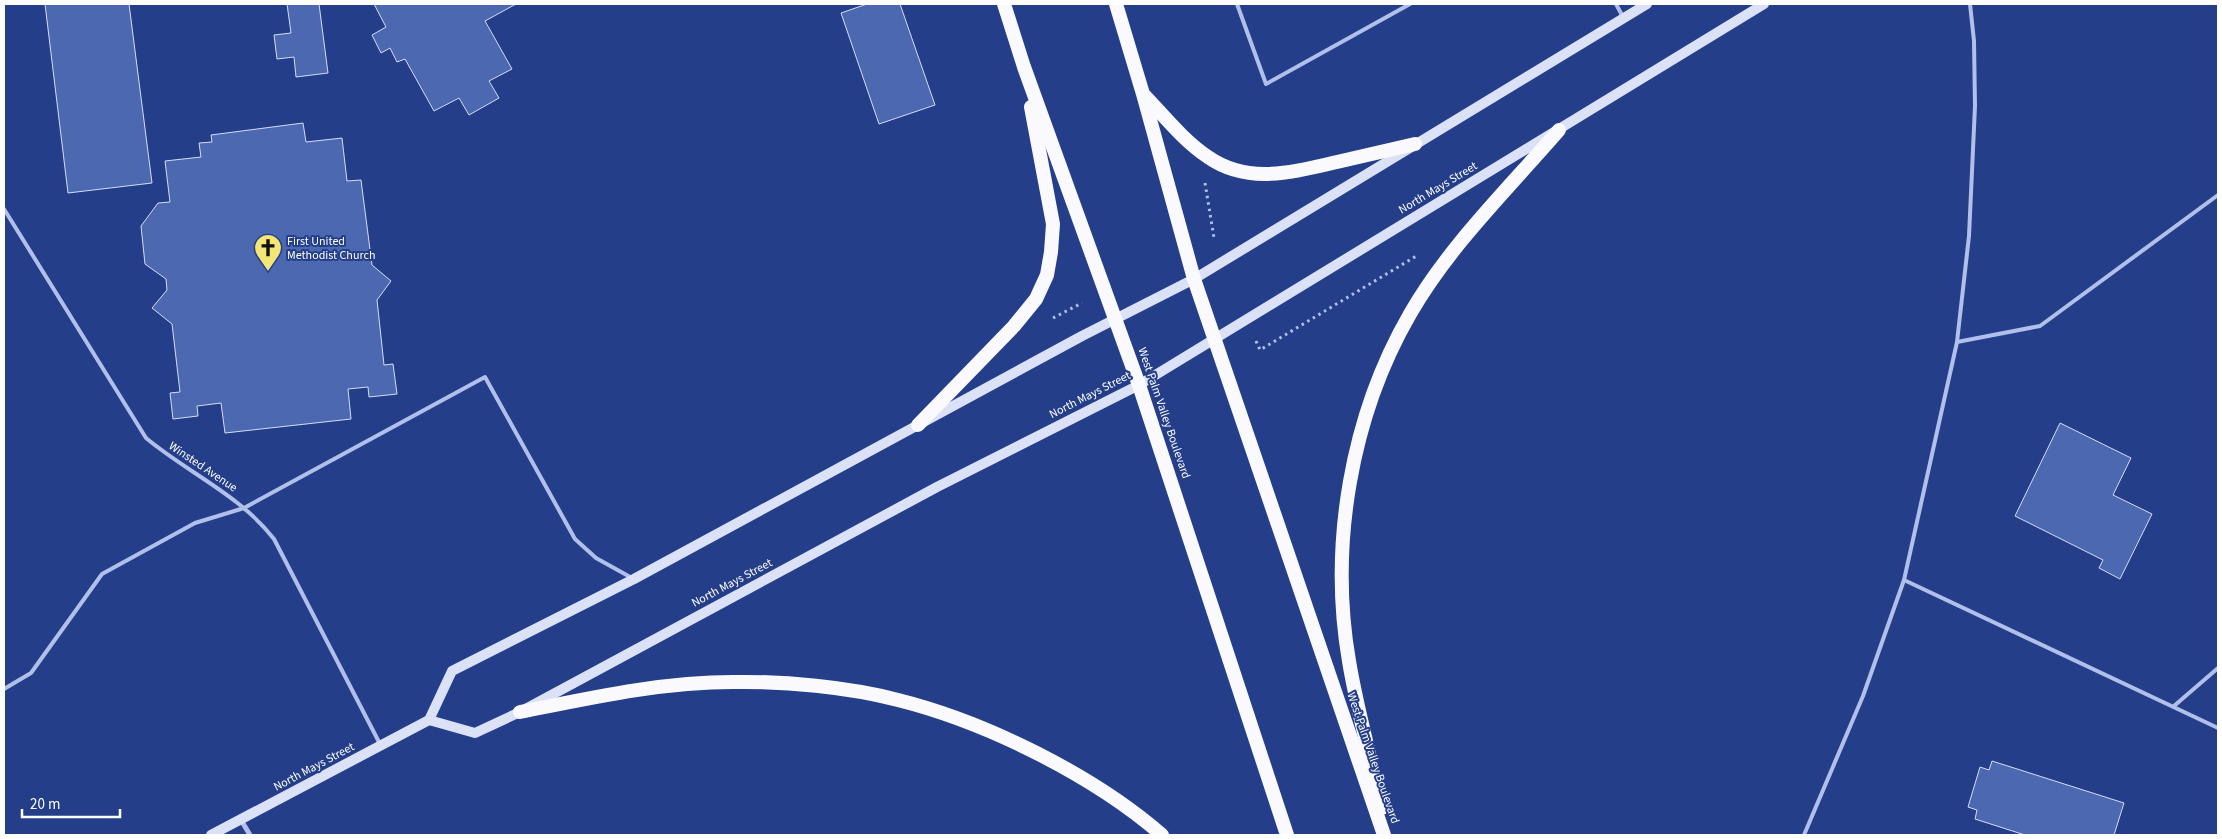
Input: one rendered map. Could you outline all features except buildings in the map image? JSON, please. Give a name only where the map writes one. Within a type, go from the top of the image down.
[{"type":"highway","name":"West Palm Valley Boulevard","points":[[1004,4],[1024,66],[1139,384],[1287,835]]},
{"type":"highway","name":"West Palm Valley Boulevard","points":[[1116,4],[1194,279],[1384,835]]},
{"type":"highway","points":[[918,425],[1014,326],[1036,299],[1047,275],[1053,224],[1024,66]]},
{"type":"highway","points":[[1143,94],[1194,146],[1210,158],[1245,173],[1268,175],[1292,172],[1415,144]]},
{"type":"highway","points":[[1389,835],[1349,661],[1343,617],[1344,528],[1356,456],[1376,386],[1389,354],[1410,313],[1457,246],[1559,130]]},
{"type":"highway","points":[[520,712],[628,691],[678,684],[732,682],[838,690],[898,700],[1004,738],[1057,765],[1105,793],[1162,835]]},
{"type":"main road","points":[[429,720],[452,671],[634,579],[1115,319],[1194,279],[1647,4]]},
{"type":"main road","name":"North Mays Street","points":[[210,835],[429,720],[475,733],[520,712],[937,487],[1139,384],[1764,4]]},
{"type":"street","points":[[240,819],[250,835]]},
{"type":"lane","points":[[1237,4],[1266,84],[1410,4]]},
{"type":"lane","points":[[1616,4],[1624,18]]},
{"type":"lane","points":[[1804,835],[1862,696],[1904,580],[1957,342],[1969,236],[1975,116],[1974,41],[1970,4]]},
{"type":"lane","points":[[1957,342],[2040,326],[2218,195]]},
{"type":"lane","name":"Winsted Avenue","points":[[4,209],[146,438],[244,508],[262,523],[274,539],[381,746]]},
{"type":"lane","points":[[4,689],[31,673],[102,574],[195,523],[244,508],[485,377],[534,469],[575,539],[596,558],[634,579]]},
{"type":"lane","points":[[1904,580],[2218,728]]},
{"type":"lane","points":[[2174,706],[2218,668]]},
{"type":"path","points":[[1204,177],[1214,238]]},
{"type":"path","points":[[1256,341],[1260,350],[1419,255],[1424,259]]},
{"type":"path","points":[[1048,321],[1082,303]]},
{"type":"path","points":[[1072,308],[1075,317]]},
{"type":"place","name":"First United Methodist Church","points":[[268,272]]}]
